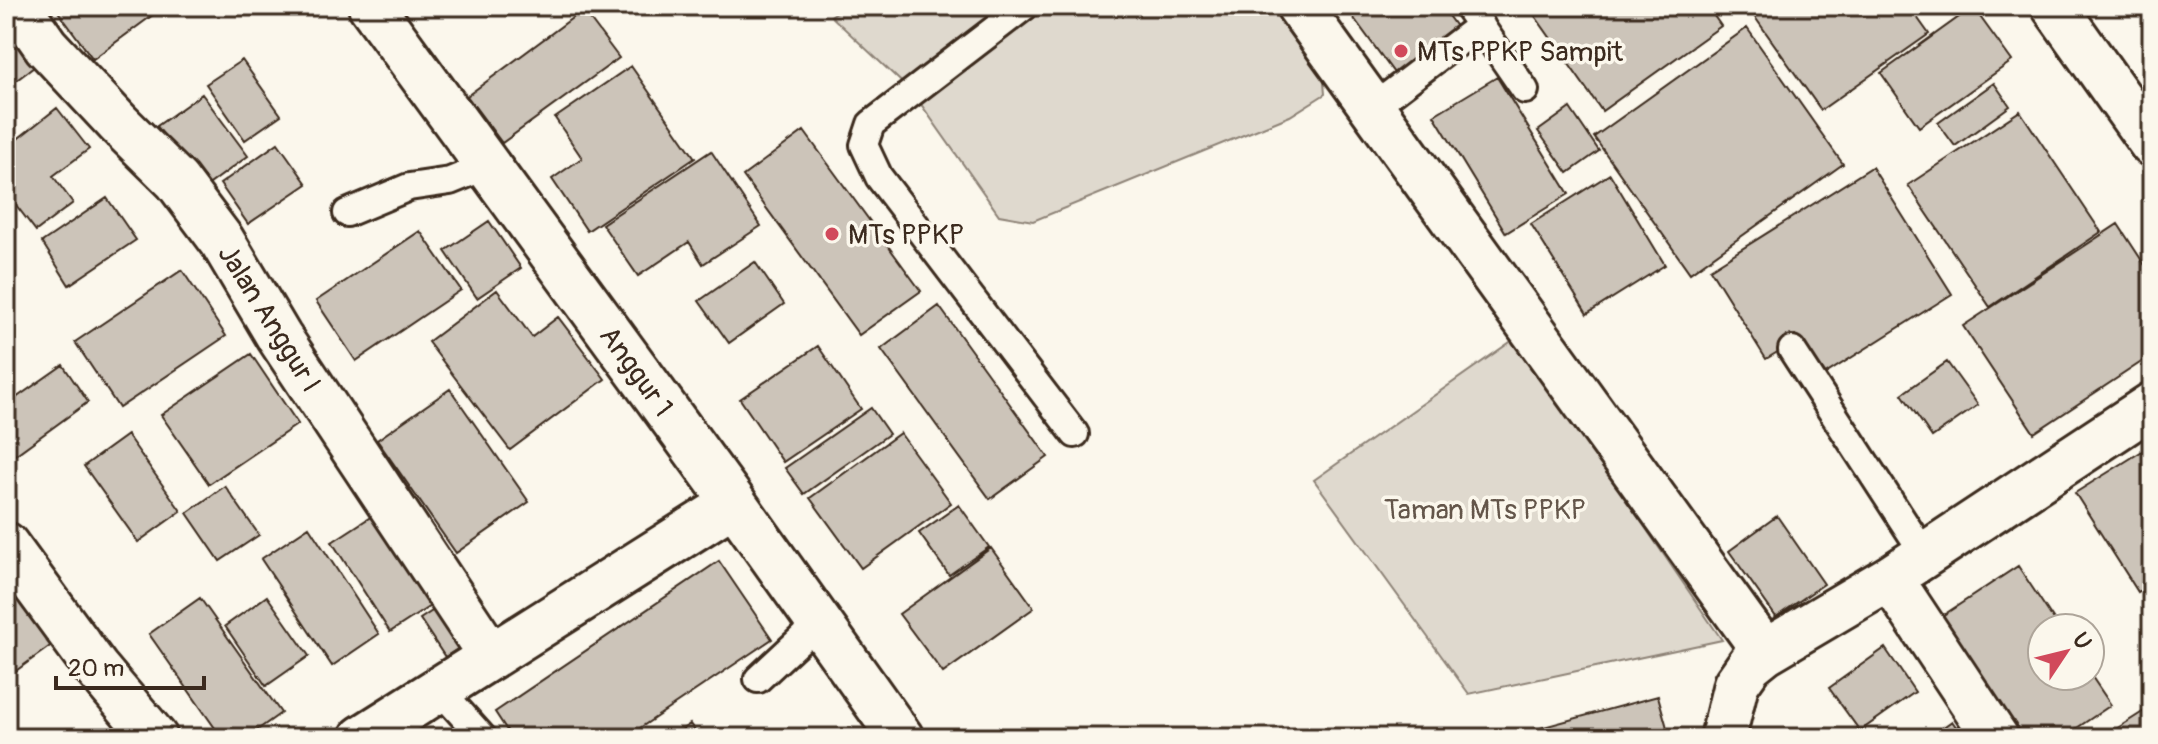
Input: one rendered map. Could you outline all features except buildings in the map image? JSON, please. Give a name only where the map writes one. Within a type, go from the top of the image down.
[{"type":"street","name":"Jalan Anggur I","points":[[18,6],[46,46],[177,181],[222,241],[279,337],[491,656]]},
{"type":"street","name":"Anggur 1","points":[[371,6],[734,503],[895,736]]},
{"type":"street","points":[[1299,6],[1765,652]]},
{"type":"street","points":[[2054,6],[2152,144]]},
{"type":"street","points":[[1723,738],[1736,684],[1750,664],[1765,652],[1907,567],[2152,405]]},
{"type":"street","points":[[362,738],[734,503]]},
{"type":"street","points":[[6,545],[96,668],[155,738]]},
{"type":"street","points":[[1907,567],[1996,738]]},
{"type":"lane","points":[[1025,6],[871,124],[864,145],[879,177],[1075,434]]},
{"type":"lane","points":[[1372,108],[1474,16],[1525,90]]},
{"type":"lane","points":[[347,213],[409,187],[450,181],[487,166]]},
{"type":"lane","points":[[1792,350],[1907,567]]},
{"type":"lane","points":[[758,679],[819,622]]},
{"type":"lane","points":[[439,689],[483,738]]},
{"type":"green space","points":[[846,6],[1291,6],[1321,49],[1325,94],[1290,116],[1033,221],[999,215],[913,93],[831,16]]},
{"type":"green space","name":"Taman MTs PPKP","points":[[1516,338],[1722,640],[1469,694],[1314,480]]},
{"type":"place","name":"MTs PPKP Sampit","points":[[1401,51]]},
{"type":"place","name":"MTs PPKP","points":[[832,234]]}]
